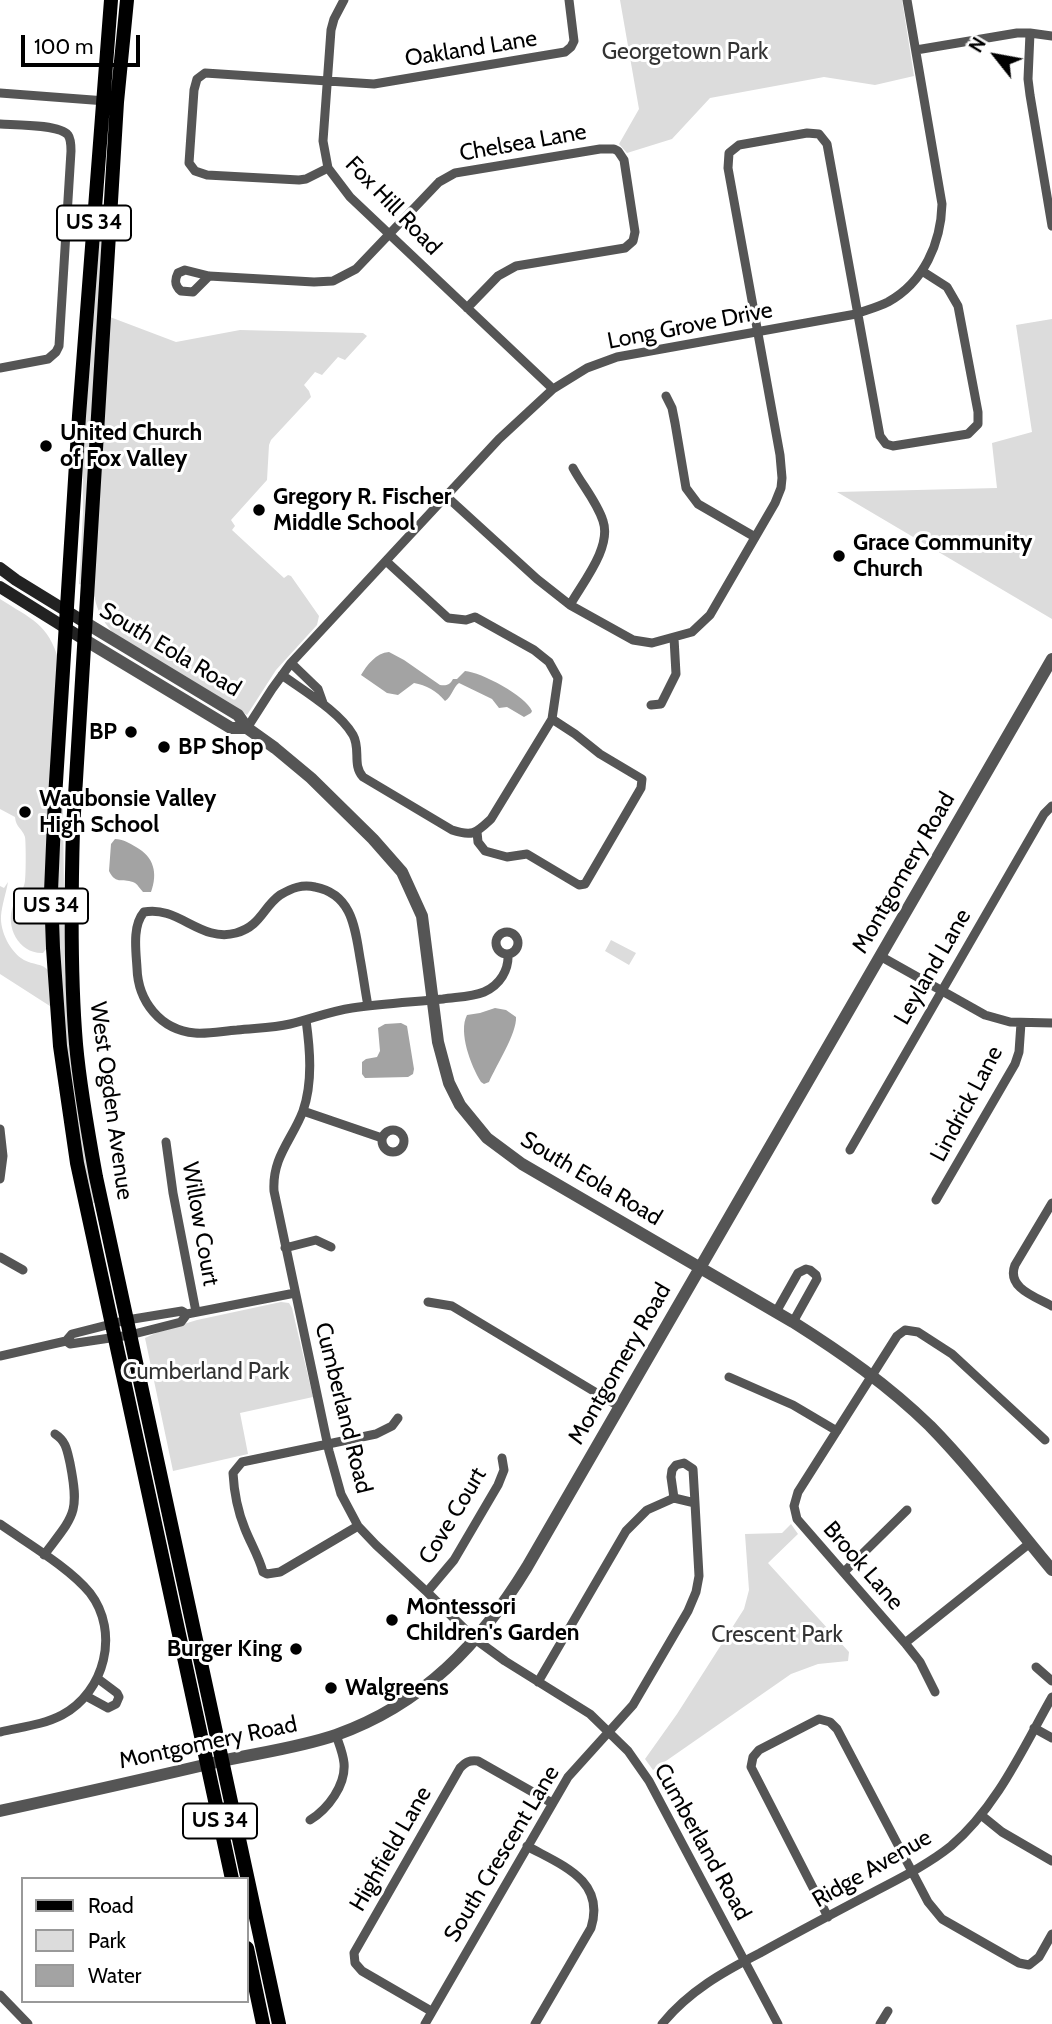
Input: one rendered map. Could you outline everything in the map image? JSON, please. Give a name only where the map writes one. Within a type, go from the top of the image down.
[{"type":"main road","name":"West Ogden Avenue","points":[[111,0],[110,102],[86,623],[72,858],[74,1020],[90,1145],[247,1877]]},
{"type":"main road","name":"West Ogden Avenue","points":[[127,0],[110,102],[67,612],[51,878],[52,948],[70,1123],[232,1877]]},
{"type":"main road","name":"South Eola Road","points":[[0,568],[86,623]]},
{"type":"main road","name":"South Eola Road","points":[[0,587],[85,640]]},
{"type":"main road","name":"West Ogden Avenue","points":[[248,1880],[279,2024]]},
{"type":"main road","points":[[248,1953],[263,2024]]},
{"type":"street","name":"Fox Hill Road","points":[[344,0],[331,30],[323,141],[328,168],[344,190],[553,389]]},
{"type":"street","name":"Oakland Lane","points":[[328,168],[306,179],[285,180],[195,171],[188,163],[194,84],[197,79],[205,73],[359,84],[565,52],[574,41],[569,0]]},
{"type":"street","name":"Long Grove Drive","points":[[247,728],[291,663],[499,439],[553,389],[577,373],[617,356],[856,314],[897,296],[922,271],[939,235],[942,204],[907,0]]},
{"type":"street","points":[[1030,33],[1030,94],[1052,226]]},
{"type":"street","points":[[916,50],[1001,35],[1030,33],[1052,36]]},
{"type":"street","points":[[0,93],[110,102]]},
{"type":"street","points":[[0,124],[49,127],[63,131],[68,135],[72,151],[59,346],[48,359],[0,368]]},
{"type":"street","points":[[446,496],[537,579],[570,605],[632,640],[652,643],[692,632],[709,615],[755,537],[778,497],[782,478],[728,169],[729,153],[739,145],[807,133],[819,134],[827,144],[856,314],[880,436],[886,444],[900,446],[968,434],[976,427],[978,412],[958,306],[947,287],[922,271]]},
{"type":"street","name":"Chelsea Lane","points":[[389,234],[439,182],[455,173],[600,149],[618,151],[624,160],[631,198],[635,232],[633,241],[625,248],[516,266],[498,276],[467,308]]},
{"type":"street","points":[[209,276],[333,281],[356,269],[389,234]]},
{"type":"street","points":[[666,396],[672,408],[691,497],[698,504],[755,537]]},
{"type":"street","points":[[570,605],[601,552],[604,536],[604,522],[573,468]]},
{"type":"street","points":[[282,675],[323,703],[354,736],[358,768],[363,777],[452,830],[466,834],[477,832],[491,819],[552,719],[558,678],[549,662],[534,650],[475,617],[466,620],[449,618],[386,561]]},
{"type":"street","name":"South Eola Road","points":[[86,623],[238,715],[247,728],[311,778],[373,839],[401,872],[422,916],[440,1054],[449,1083],[460,1105],[487,1138],[522,1164],[793,1322],[872,1375],[900,1398],[944,1442],[1052,1570]]},
{"type":"street","points":[[651,705],[661,704],[676,674],[674,638]]},
{"type":"street","name":"South Eola Road","points":[[85,640],[231,728],[247,728]]},
{"type":"street","name":"Montgomery Road","points":[[0,1811],[336,1735],[377,1717],[418,1691],[454,1662],[491,1622],[512,1592],[620,1407],[1052,659]]},
{"type":"street","points":[[291,663],[318,689],[323,703]]},
{"type":"street","points":[[477,832],[478,842],[485,851],[508,856],[527,855],[579,885],[585,884],[641,788],[642,779],[600,754],[552,719]]},
{"type":"street","name":"Leyland Lane","points":[[850,1150],[1044,814],[1052,806]]},
{"type":"street","points":[[368,1006],[354,922],[346,905],[327,890],[303,884],[292,889],[277,898],[256,922],[235,933],[209,933],[160,911],[144,912],[137,923],[137,983],[148,1006],[164,1022],[179,1030],[197,1033],[270,1027],[337,1010],[476,995],[501,979],[508,962],[508,954]]},
{"type":"street","points":[[880,956],[985,1015],[1021,1023],[1052,1023]]},
{"type":"street","name":"Cumberland Road","points":[[306,1020],[310,1069],[303,1111],[282,1151],[275,1171],[274,1191],[338,1485],[358,1526],[475,1639],[590,1714],[628,1751],[649,1782],[778,2024]]},
{"type":"street","name":"Lindrick Lane","points":[[936,1200],[1015,1064],[1019,1052],[1021,1023]]},
{"type":"street","points":[[303,1111],[382,1138]]},
{"type":"street","points":[[0,1129],[4,1156],[0,1179]]},
{"type":"street","name":"Willow Court","points":[[166,1142],[192,1313]]},
{"type":"street","points":[[1052,1203],[1012,1273],[1019,1286],[1052,1306]]},
{"type":"street","points":[[285,1248],[316,1240],[331,1247]]},
{"type":"street","points":[[0,1257],[23,1270]]},
{"type":"street","points":[[776,1312],[799,1273],[810,1270],[817,1279],[793,1322]]},
{"type":"street","points":[[66,1341],[70,1344],[113,1331],[127,1320],[182,1311],[192,1313],[295,1293]]},
{"type":"street","points":[[428,1301],[452,1306],[620,1407]]},
{"type":"street","points":[[0,1356],[66,1341],[72,1334],[113,1331],[130,1335],[181,1322],[192,1313]]},
{"type":"street","name":"Brook Lane","points":[[1030,1543],[905,1643],[797,1519],[794,1506],[797,1492],[897,1336],[905,1330],[918,1332],[951,1354],[1045,1440]]},
{"type":"street","points":[[729,1377],[793,1405],[837,1431]]},
{"type":"street","points":[[358,1526],[280,1572],[272,1575],[263,1572],[261,1561],[245,1529],[233,1473],[242,1462],[376,1434],[392,1426],[398,1418]]},
{"type":"street","points":[[44,1555],[69,1522],[76,1502],[66,1444],[55,1434]]},
{"type":"street","name":"Cove Court","points":[[427,1592],[454,1560],[498,1485],[504,1470],[502,1458]]},
{"type":"street","name":"South Crescent Lane","points":[[425,2024],[568,1777],[633,1705],[693,1600],[698,1584],[699,1562],[693,1469],[684,1463],[676,1465],[672,1470],[674,1499]]},
{"type":"street","points":[[538,1682],[626,1531],[646,1510],[674,1499],[695,1503]]},
{"type":"street","points":[[844,1572],[907,1510]]},
{"type":"street","points":[[0,1524],[89,1592],[100,1611],[106,1640],[97,1678],[86,1696],[66,1713],[46,1722],[0,1732]]},
{"type":"street","points":[[905,1643],[920,1662],[934,1692]]},
{"type":"street","points":[[1036,1667],[1052,1681]]},
{"type":"street","points":[[86,1696],[108,1708],[116,1704],[119,1697],[117,1693],[97,1678]]},
{"type":"street","name":"Ridge Avenue","points":[[662,2024],[677,2006],[700,1987],[932,1860],[952,1844],[981,1815],[1052,1697]]},
{"type":"street","points":[[828,1917],[753,1772],[751,1762],[759,1749],[819,1719],[830,1721],[837,1729],[928,1902],[942,1919],[1019,1963],[1029,1965],[1039,1957],[1052,1934]]},
{"type":"street","points":[[1034,1728],[1052,1738]]},
{"type":"street","points":[[310,1821],[325,1810],[341,1781],[344,1764],[336,1735]]},
{"type":"street","name":"Highfield Lane","points":[[431,2011],[362,1971],[354,1959],[357,1947],[439,1804],[460,1768],[471,1760],[484,1763],[552,1803]]},
{"type":"street","points":[[981,1815],[1002,1832],[1052,1861]]},
{"type":"street","points":[[527,1846],[576,1874],[593,1899],[594,1914],[591,1928],[536,2024]]},
{"type":"street","points":[[0,1995],[28,2024]]},
{"type":"street","points":[[880,2024],[888,2011]]},
{"type":"green space","name":"Georgetown Park","points":[[620,0],[902,0],[914,76],[875,85],[824,77],[710,98],[672,139],[627,153],[619,144],[639,109]]},
{"type":"green space","points":[[99,230],[102,230],[102,262],[83,585],[79,584],[83,446]]},
{"type":"green space","points":[[110,317],[176,342],[240,330],[363,333],[367,336],[345,360],[338,357],[322,375],[315,372],[304,385],[311,397],[271,440],[267,480],[231,520],[235,526],[232,530],[284,578],[291,576],[319,616],[317,625],[276,670],[247,715],[113,633],[97,608],[93,590]]},
{"type":"green space","points":[[1052,319],[1052,619],[837,492],[997,488],[992,443],[1032,432],[1016,325]]},
{"type":"green space","name":"Waubonsie Valley High School","points":[[0,599],[44,630],[59,661],[47,948],[43,953],[34,952],[21,944],[11,922],[13,906],[25,881],[26,845],[15,817],[0,809]]},
{"type":"green space","points":[[60,807],[63,807],[65,977],[95,1203],[92,1203],[86,1180],[68,1071],[57,934]]},
{"type":"green space","points":[[8,882],[1,916],[4,934],[10,947],[19,956],[49,971],[53,1008],[0,974],[0,886],[4,888]]},
{"type":"green space","points":[[611,940],[636,953],[629,965],[605,951]]},
{"type":"green space","name":"Cumberland Park","points":[[281,1302],[289,1303],[292,1308],[313,1397],[240,1413],[248,1454],[173,1471],[145,1338],[197,1320]]},
{"type":"green space","name":"Crescent Park","points":[[791,1524],[798,1534],[768,1563],[849,1652],[848,1661],[818,1664],[791,1674],[653,1770],[645,1759],[744,1609],[749,1590],[745,1534],[782,1533]]},
{"type":"water","points":[[389,652],[440,685],[449,684],[465,671],[472,672],[512,692],[532,711],[524,717],[507,707],[499,708],[492,699],[459,683],[445,701],[431,689],[414,683],[398,695],[387,693],[361,675],[376,657]]},
{"type":"water","points":[[115,839],[136,847],[151,861],[154,878],[151,892],[143,892],[135,883],[117,880],[112,876],[109,871],[111,844]]},
{"type":"water","points":[[495,1008],[506,1010],[516,1017],[515,1024],[489,1082],[484,1084],[470,1058],[465,1039],[465,1022],[467,1015]]},
{"type":"water","points":[[401,1023],[407,1026],[413,1074],[408,1077],[365,1078],[362,1074],[362,1062],[377,1057],[380,1051],[378,1028],[385,1024]]},
{"type":"place","name":"United Church of Fox Valley","points":[[46,446]]},
{"type":"place","name":"Gregory R. Fischer Middle School","points":[[259,510]]},
{"type":"place","name":"Grace Community Church","points":[[839,556]]},
{"type":"place","name":"BP","points":[[131,732]]},
{"type":"place","name":"BP Shop","points":[[164,747]]},
{"type":"place","name":"Waubonsie Valley High School","points":[[25,812]]},
{"type":"place","name":"Montessori Children's Garden","points":[[392,1620]]},
{"type":"place","name":"Burger King","points":[[296,1649]]},
{"type":"place","name":"Walgreens","points":[[331,1688]]}]
